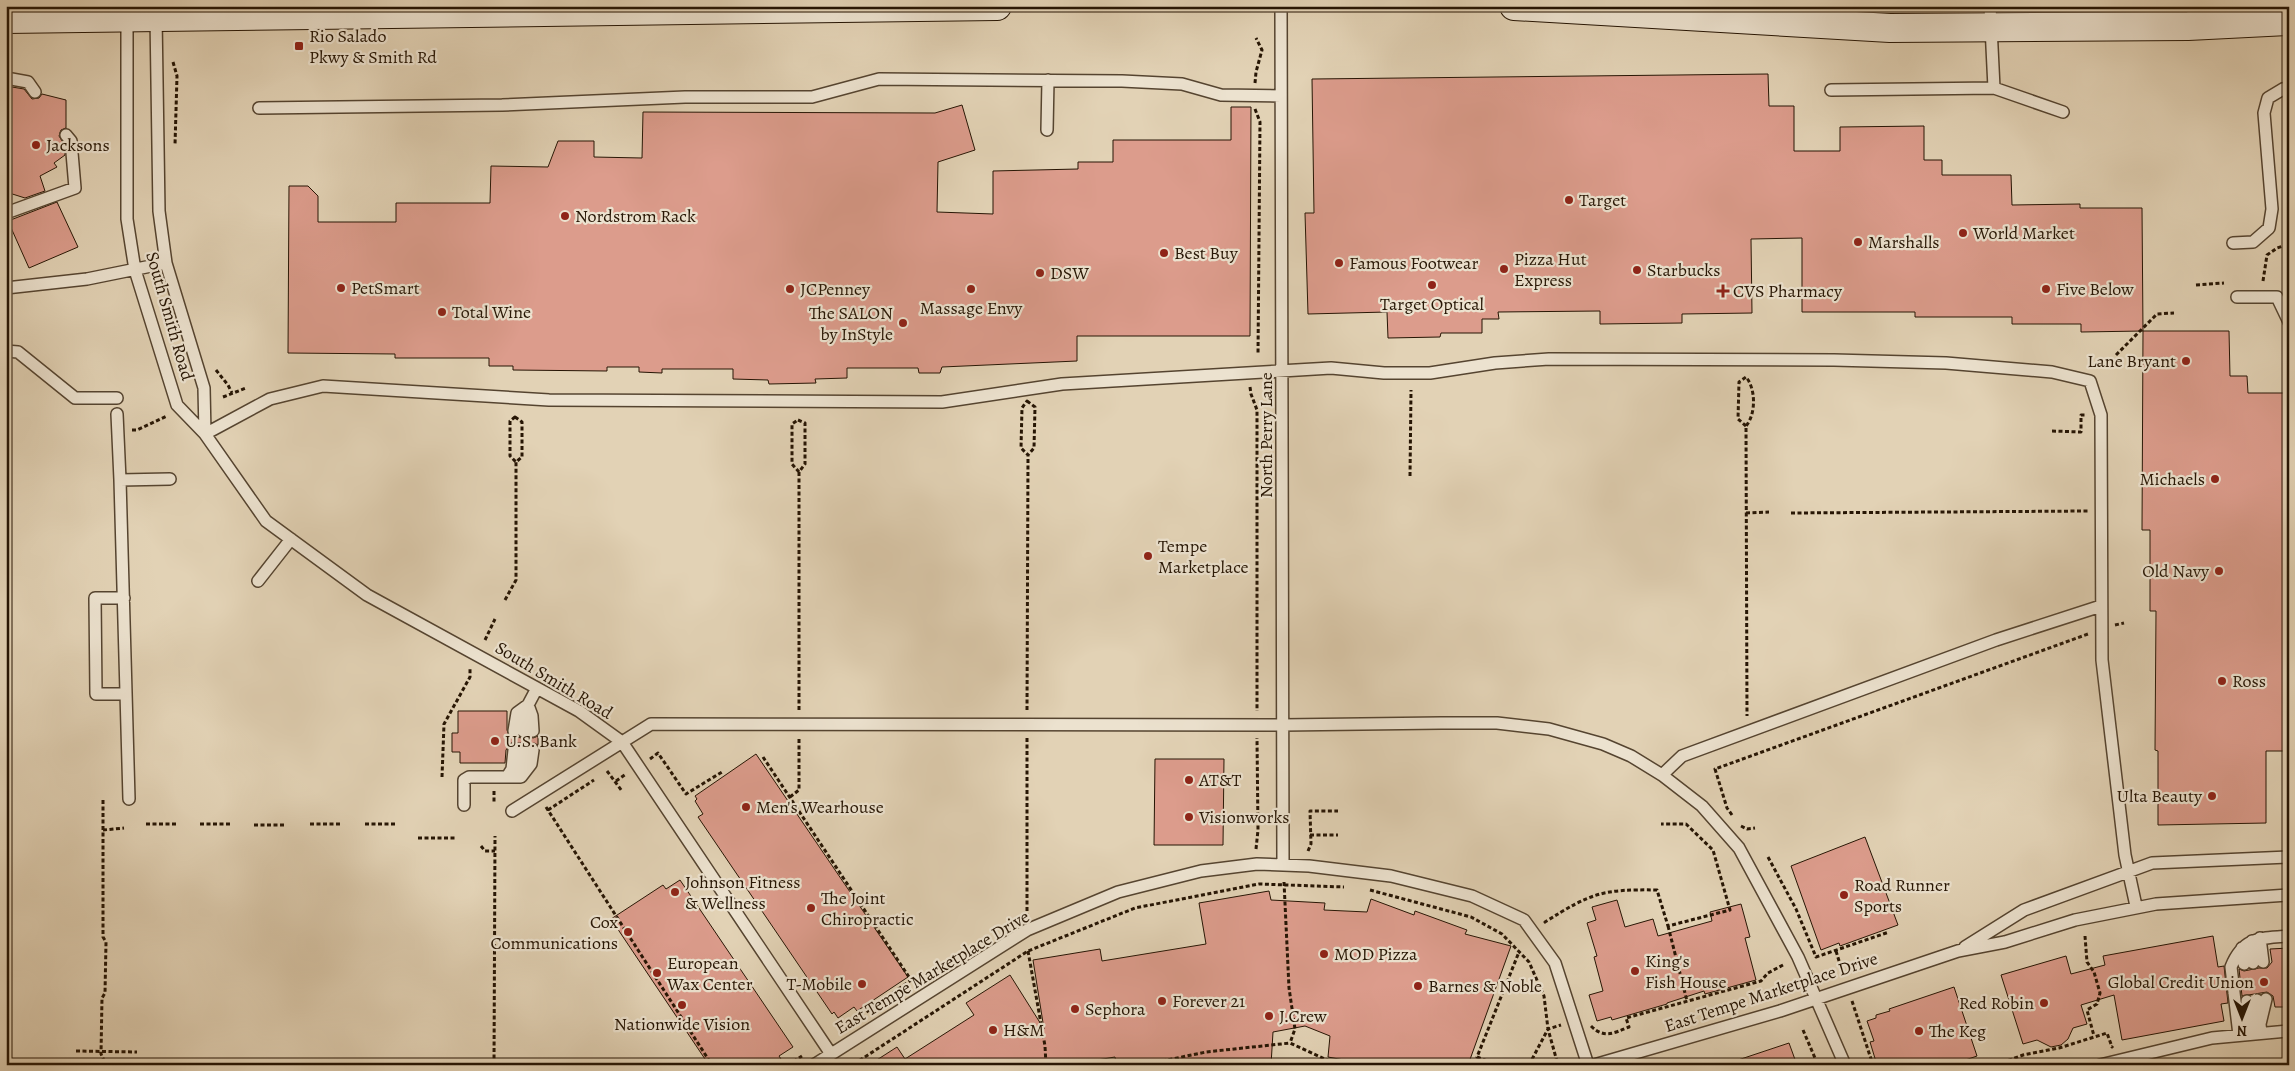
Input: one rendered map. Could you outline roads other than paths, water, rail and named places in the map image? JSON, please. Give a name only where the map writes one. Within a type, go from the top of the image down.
[{"type":"main road","points":[[6,20],[683,8],[996,6]]},
{"type":"main road","points":[[1514,6],[1890,28],[1991,17],[2188,26],[2289,21]]},
{"type":"lane","name":"North Perry Lane","points":[[1281,6],[1283,864]]},
{"type":"lane","name":"South Smith Road","points":[[156,17],[159,211],[166,263],[204,388],[205,434]]},
{"type":"lane","points":[[1991,17],[1994,88]]},
{"type":"lane","name":"South Smith Road","points":[[127,18],[127,219],[135,270],[177,405],[205,434],[266,521],[366,594],[579,711],[622,742],[831,1054]]},
{"type":"lane","points":[[6,78],[28,82],[35,92]]},
{"type":"lane","points":[[259,108],[502,105],[685,97],[812,97],[879,79],[1122,80],[1182,84],[1221,95],[1281,96]]},
{"type":"lane","points":[[1047,130],[1048,80]]},
{"type":"lane","points":[[1831,90],[1994,88],[2063,112]]},
{"type":"lane","points":[[2233,243],[2253,242],[2268,228],[2272,209],[2264,113],[2268,98],[2283,89],[2289,88]]},
{"type":"lane","points":[[6,213],[75,188],[71,141],[66,135]]},
{"type":"lane","points":[[6,288],[86,278],[166,263]]},
{"type":"lane","points":[[2237,296],[2283,296],[2289,322]]},
{"type":"lane","points":[[6,351],[18,352],[75,398],[117,398]]},
{"type":"lane","points":[[205,434],[270,399],[323,386],[550,400],[942,402],[1062,384],[1331,368],[1384,374],[1411,374],[1440,372],[1495,363],[1549,359],[1825,360],[1946,363],[2052,372],[2090,381],[2101,415],[2102,660],[2128,872],[2136,906]]},
{"type":"lane","points":[[118,414],[129,799]]},
{"type":"lane","points":[[120,480],[170,479]]},
{"type":"lane","points":[[258,581],[291,539]]},
{"type":"lane","points":[[124,598],[95,598],[96,694],[125,694]]},
{"type":"lane","points":[[1662,774],[1682,756],[1996,640],[2101,606]]},
{"type":"lane","points":[[523,731],[528,704],[537,688]]},
{"type":"lane","points":[[512,810],[651,724],[1496,724],[1549,729],[1603,744],[1631,756],[1662,774],[1702,806],[1739,848],[1798,957],[1845,1065]]},
{"type":"lane","points":[[464,805],[464,780],[469,777],[510,777],[521,777],[531,764],[523,750],[512,769],[510,777]]},
{"type":"lane","name":"East Tempe Marketplace Drive","points":[[1958,950],[2024,910],[2152,863],[2289,857]]},
{"type":"lane","name":"East Tempe Marketplace Drive","points":[[814,1065],[1028,930],[1118,892],[1201,871],[1257,864],[1283,864],[1338,868],[1418,882],[1472,896],[1524,920],[1555,963],[1588,1065]]},
{"type":"lane","name":"East Tempe Marketplace Drive","points":[[1594,1065],[1780,1011],[1958,950],[2005,942],[2075,920],[2136,906],[2289,895]]},
{"type":"lane","points":[[2251,1034],[2231,967],[2252,942],[2289,936]]},
{"type":"lane","points":[[2252,942],[2253,963],[2252,942]]},
{"type":"lane","points":[[2257,1000],[2260,1024],[2251,1034],[2257,1000]]},
{"type":"lane","points":[[2100,1065],[2212,1038],[2289,1031]]},
{"type":"place","name":"Rio Salado Pkwy & Smith Rd","points":[[299,46]]},
{"type":"place","name":"Jacksons","points":[[36,145]]},
{"type":"place","name":"Target","points":[[1569,200]]},
{"type":"place","name":"Nordstrom Rack","points":[[565,216]]},
{"type":"place","name":"World Market","points":[[1963,233]]},
{"type":"place","name":"Marshalls","points":[[1858,242]]},
{"type":"place","name":"Best Buy","points":[[1164,253]]},
{"type":"place","name":"Famous Footwear","points":[[1339,263]]},
{"type":"place","name":"Pizza Hut Express","points":[[1504,269]]},
{"type":"place","name":"Starbucks","points":[[1637,270]]},
{"type":"place","name":"DSW","points":[[1040,273]]},
{"type":"place","name":"Target Optical","points":[[1432,285]]},
{"type":"place","name":"PetSmart","points":[[341,288]]},
{"type":"place","name":"JCPenney","points":[[790,289]]},
{"type":"place","name":"Massage Envy","points":[[971,289]]},
{"type":"place","name":"Five Below","points":[[2046,289]]},
{"type":"place","name":"CVS Pharmacy","points":[[1723,291]]},
{"type":"place","name":"Total Wine","points":[[442,312]]},
{"type":"place","name":"The SALON by InStyle","points":[[903,323]]},
{"type":"place","name":"Lane Bryant","points":[[2186,361]]},
{"type":"place","name":"Michaels","points":[[2215,479]]},
{"type":"place","name":"Tempe Marketplace","points":[[1148,556]]},
{"type":"place","name":"Old Navy","points":[[2219,571]]},
{"type":"place","name":"Ross","points":[[2222,681]]},
{"type":"place","name":"U.S. Bank","points":[[495,741]]},
{"type":"place","name":"AT&T","points":[[1189,780]]},
{"type":"place","name":"Ulta Beauty","points":[[2212,796]]},
{"type":"place","name":"Men's Wearhouse","points":[[746,807]]},
{"type":"place","name":"Visionworks","points":[[1189,817]]},
{"type":"place","name":"Johnson Fitness & Wellness","points":[[675,892]]},
{"type":"place","name":"Road Runner Sports","points":[[1844,895]]},
{"type":"place","name":"The Joint Chiropractic","points":[[811,908]]},
{"type":"place","name":"Cox Communications","points":[[628,932]]},
{"type":"place","name":"MOD Pizza","points":[[1324,954]]},
{"type":"place","name":"King's Fish House","points":[[1635,971]]},
{"type":"place","name":"European Wax Center","points":[[657,973]]},
{"type":"place","name":"Global Credit Union","points":[[2264,982]]},
{"type":"place","name":"T-Mobile","points":[[862,984]]},
{"type":"place","name":"Barnes & Noble","points":[[1418,986]]},
{"type":"place","name":"Forever 21","points":[[1162,1001]]},
{"type":"place","name":"Red Robin","points":[[2044,1003]]},
{"type":"place","name":"Nationwide Vision","points":[[682,1005]]},
{"type":"place","name":"Sephora","points":[[1075,1009]]},
{"type":"place","name":"J.Crew","points":[[1269,1016]]},
{"type":"place","name":"H&M","points":[[993,1030]]},
{"type":"place","name":"The Keg","points":[[1919,1031]]}]
